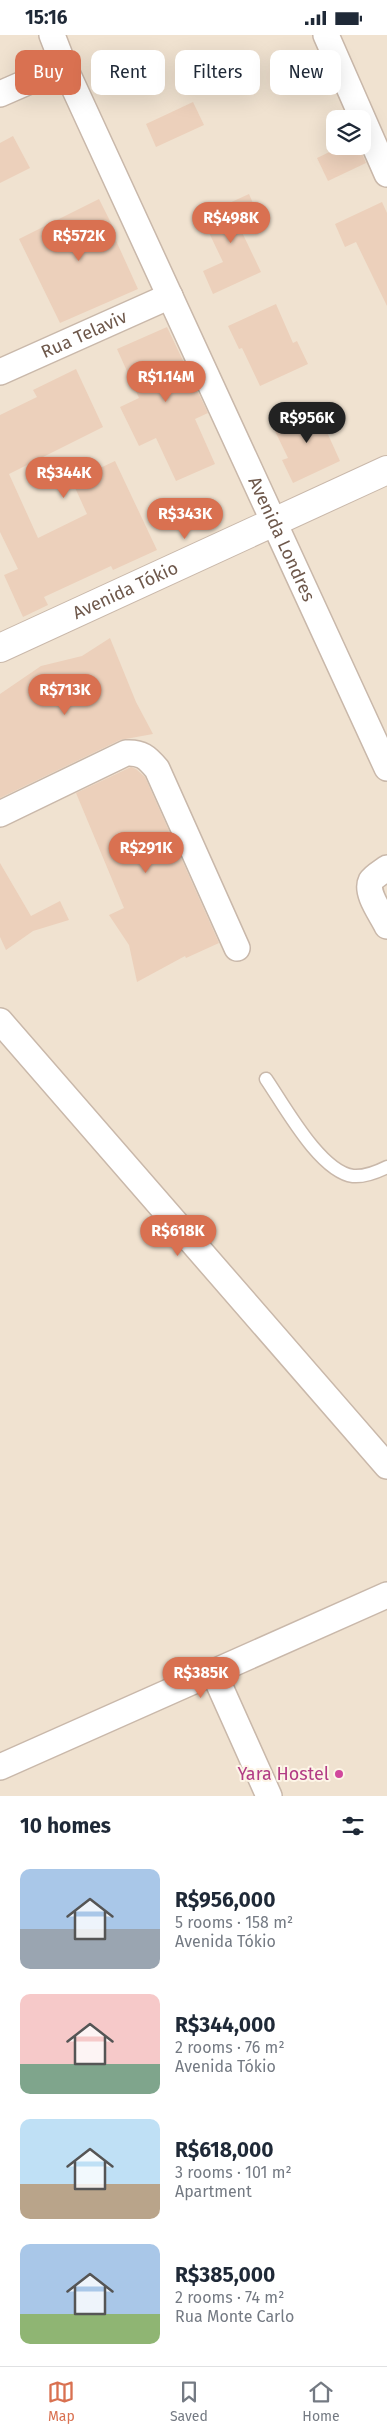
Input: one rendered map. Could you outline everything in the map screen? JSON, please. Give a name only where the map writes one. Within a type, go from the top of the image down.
[{"type":"street","name":"Avenida Londres","points":[[52,35],[58,50]]},
{"type":"street","points":[[326,35],[387,174]]},
{"type":"street","points":[[0,94],[15,87]]},
{"type":"street","name":"Avenida Londres","points":[[77,95],[274,522],[384,754]]},
{"type":"street","name":"Rua Telaviv","points":[[0,372],[170,296]]},
{"type":"street","name":"Avenida Tókio","points":[[0,648],[387,470]]},
{"type":"street","points":[[0,814],[126,753],[137,752],[148,757],[156,769],[237,948]]},
{"type":"street","points":[[387,868],[372,879],[370,885],[370,892],[387,927]]},
{"type":"street","points":[[0,1021],[387,1466]]},
{"type":"street","points":[[0,1767],[387,1595]]},
{"type":"street","points":[[213,1671],[269,1796]]},
{"type":"lane","points":[[266,1079],[314,1149],[332,1167],[353,1176],[375,1173],[387,1167]]},
{"type":"shaded area","points":[[0,35],[387,35],[387,1796],[0,1796]]},
{"type":"building","points":[[193,102],[204,125],[156,147],[146,124]]},
{"type":"building","points":[[13,136],[30,168],[0,183],[0,143]]},
{"type":"building","points":[[326,154],[363,155],[366,163],[328,181],[317,158]]},
{"type":"building","points":[[249,194],[259,217],[239,226],[261,272],[213,294],[203,271],[223,262],[201,216]]},
{"type":"building","points":[[99,199],[116,233],[113,234],[138,289],[60,323],[19,239]]},
{"type":"building","points":[[382,202],[387,213],[387,306],[356,242],[345,247],[335,224]]},
{"type":"building","points":[[276,304],[293,343],[297,341],[308,364],[260,386],[242,348],[239,349],[228,326]]},
{"type":"building","points":[[167,327],[208,413],[195,419],[215,464],[176,481],[156,438],[139,446],[120,407],[139,398],[117,349]]},
{"type":"building","points":[[76,369],[103,427],[9,474],[38,538],[87,514],[72,481],[115,461],[157,550],[113,570],[111,566],[44,597],[48,605],[23,617],[4,575],[18,569],[0,532],[0,415],[37,397],[33,390]]},
{"type":"building","points":[[320,405],[331,428],[326,430],[340,461],[293,483],[282,460],[288,458],[273,427]]},
{"type":"building","points":[[110,638],[136,702],[153,734],[120,740],[0,798],[0,694],[41,666],[82,656]]},
{"type":"building","points":[[131,767],[145,777],[219,943],[186,958],[185,956],[137,982],[129,945],[109,915],[124,908],[76,793]]},
{"type":"building","points":[[0,863],[31,916],[60,901],[69,920],[33,931],[6,950],[0,937]]},
{"type":"place","name":"Yara Hostel","points":[[339,1774]]}]
